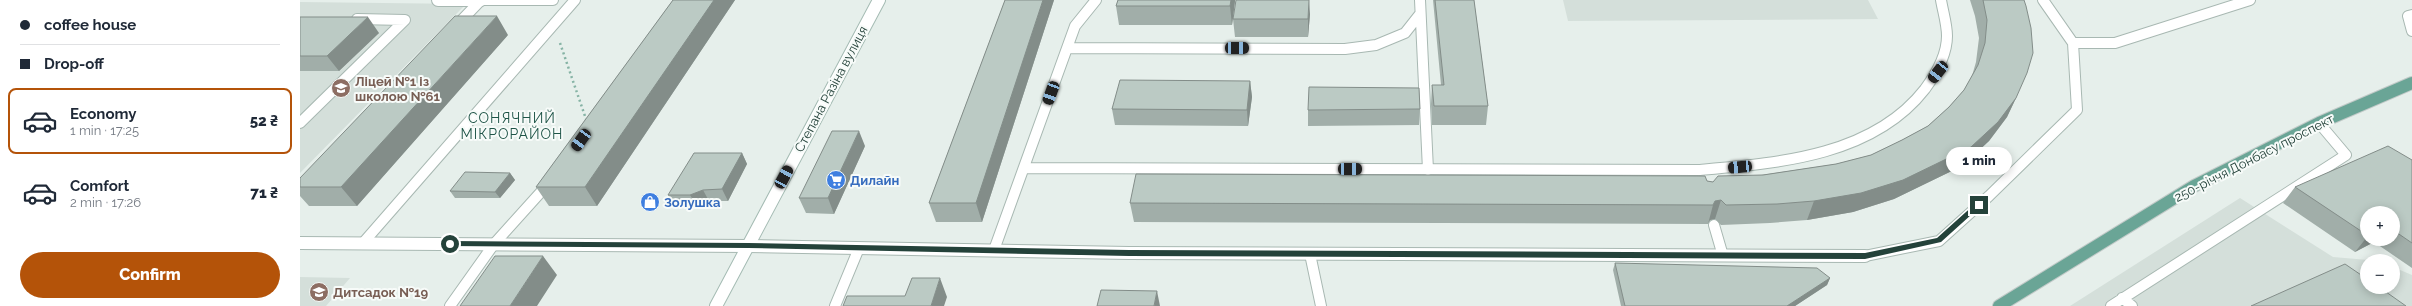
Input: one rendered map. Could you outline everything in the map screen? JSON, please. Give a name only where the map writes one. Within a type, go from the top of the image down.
[{"type":"main road","name":"250-річчя Донбасу проспект","points":[[1999,306],[2194,186],[2319,123],[2412,83]]},
{"type":"street","points":[[438,0],[481,0]]},
{"type":"street","name":"Степана Разіна вулиця","points":[[716,306],[878,0]]},
{"type":"street","points":[[300,243],[748,246],[1310,254],[1865,256]]},
{"type":"lane","points":[[448,35],[481,0],[553,0]]},
{"type":"lane","points":[[363,243],[574,0]]},
{"type":"lane","points":[[994,250],[1075,26],[1096,0]]},
{"type":"lane","points":[[1420,0],[1428,170]]},
{"type":"lane","points":[[1024,168],[1700,170],[1767,164],[1827,152],[1877,130],[1914,103],[1938,72],[1947,37],[1942,0]]},
{"type":"lane","points":[[1865,256],[1939,241],[1989,196],[2077,110],[2073,43],[2043,0]]},
{"type":"lane","points":[[2073,43],[2115,43],[2250,0]]},
{"type":"lane","points":[[1068,48],[1345,49],[1376,44],[1405,33],[1420,14]]},
{"type":"lane","points":[[2412,14],[2408,16],[2412,31]]},
{"type":"lane","points":[[300,123],[405,20],[345,19]]},
{"type":"lane","points":[[2110,306],[2346,155],[2319,123]]},
{"type":"lane","points":[[1700,170],[1703,183]]},
{"type":"lane","points":[[450,306],[494,244],[557,172]]},
{"type":"lane","points":[[1714,224],[1723,256]]},
{"type":"lane","points":[[835,306],[860,248]]},
{"type":"lane","points":[[1310,254],[1321,306]]},
{"type":"lane","points":[[2122,298],[2132,306]]},
{"type":"path","points":[[554,24],[589,129]]},
{"type":"shaded area","points":[[1563,0],[1868,0],[1878,19],[1568,21]]},
{"type":"shaded area","name":"Ліцей №1 із школою №61","points":[[300,2],[466,4],[300,173]]},
{"type":"shaded area","points":[[2240,198],[2333,257],[2360,259],[2360,294],[2400,294],[2400,270],[2412,275],[2412,306],[2070,306]]},
{"type":"shaded area","name":"Дитсадок №19","points":[[300,277],[350,278],[326,306],[300,306]]},
{"type":"building","points":[[673,0],[714,0],[585,187],[536,187]]},
{"type":"building","points":[[1005,0],[1043,0],[976,203],[929,203]]},
{"type":"building","points":[[1118,0],[1231,0],[1230,6],[1116,6]]},
{"type":"building","points":[[1236,0],[1309,0],[1308,19],[1233,19]]},
{"type":"building","points":[[1435,0],[1474,0],[1488,106],[1434,106],[1432,85],[1444,85]]},
{"type":"building","points":[[1983,0],[2024,0],[2031,28],[2033,53],[2027,73],[2016,98],[1998,122],[1971,147],[1903,180],[1861,193],[1814,201],[1777,204],[1726,205],[1721,200],[1715,201],[1713,205],[1130,203],[1136,174],[1705,176],[1707,181],[1713,182],[1718,176],[1763,175],[1836,164],[1871,155],[1902,140],[1928,126],[1949,107],[1964,90],[1978,65],[1985,43],[1987,20]]},
{"type":"building","points":[[455,16],[497,16],[341,187],[300,187],[300,178]]},
{"type":"building","points":[[300,17],[368,17],[327,56],[300,56]]},
{"type":"building","points":[[1120,80],[1250,81],[1247,110],[1112,109]]},
{"type":"building","points":[[1309,87],[1419,88],[1420,109],[1308,110]]},
{"type":"building","points":[[832,131],[859,131],[828,198],[799,198]]},
{"type":"building","points":[[2388,146],[2412,160],[2412,243],[2400,235],[2400,206],[2360,206],[2360,230],[2295,187]]},
{"type":"building","points":[[694,153],[742,153],[722,189],[703,190],[690,195],[668,195]]},
{"type":"building","points":[[465,172],[510,173],[495,192],[450,191]]},
{"type":"building","points":[[495,256],[543,256],[510,306],[460,306]]},
{"type":"building","points":[[1615,263],[1817,268],[1830,278],[1787,306],[1625,306]]},
{"type":"building","points":[[2345,264],[2360,274],[2360,294],[2389,294],[2406,306],[2251,306]]},
{"type":"building","points":[[912,278],[940,278],[931,306],[843,306],[847,296],[905,296]]},
{"type":"building","points":[[1101,290],[1157,291],[1154,306],[1097,306]]},
{"type":"place","name":"Ліцей №1 із школою №61","points":[[341,88]]},
{"type":"place","name":"Дилайн","points":[[836,180]]},
{"type":"place","name":"Золушка","points":[[650,202]]},
{"type":"place","name":"Дитсадок №19","points":[[319,292]]},
{"type":"district","name":"СОНЯЧНИЙ МІКРОРАЙОН","points":[[512,126]]},
{"type":"route","points":[[450,244],[748,246],[1129,253],[1865,256],[1939,241],[1979,205]]}]
